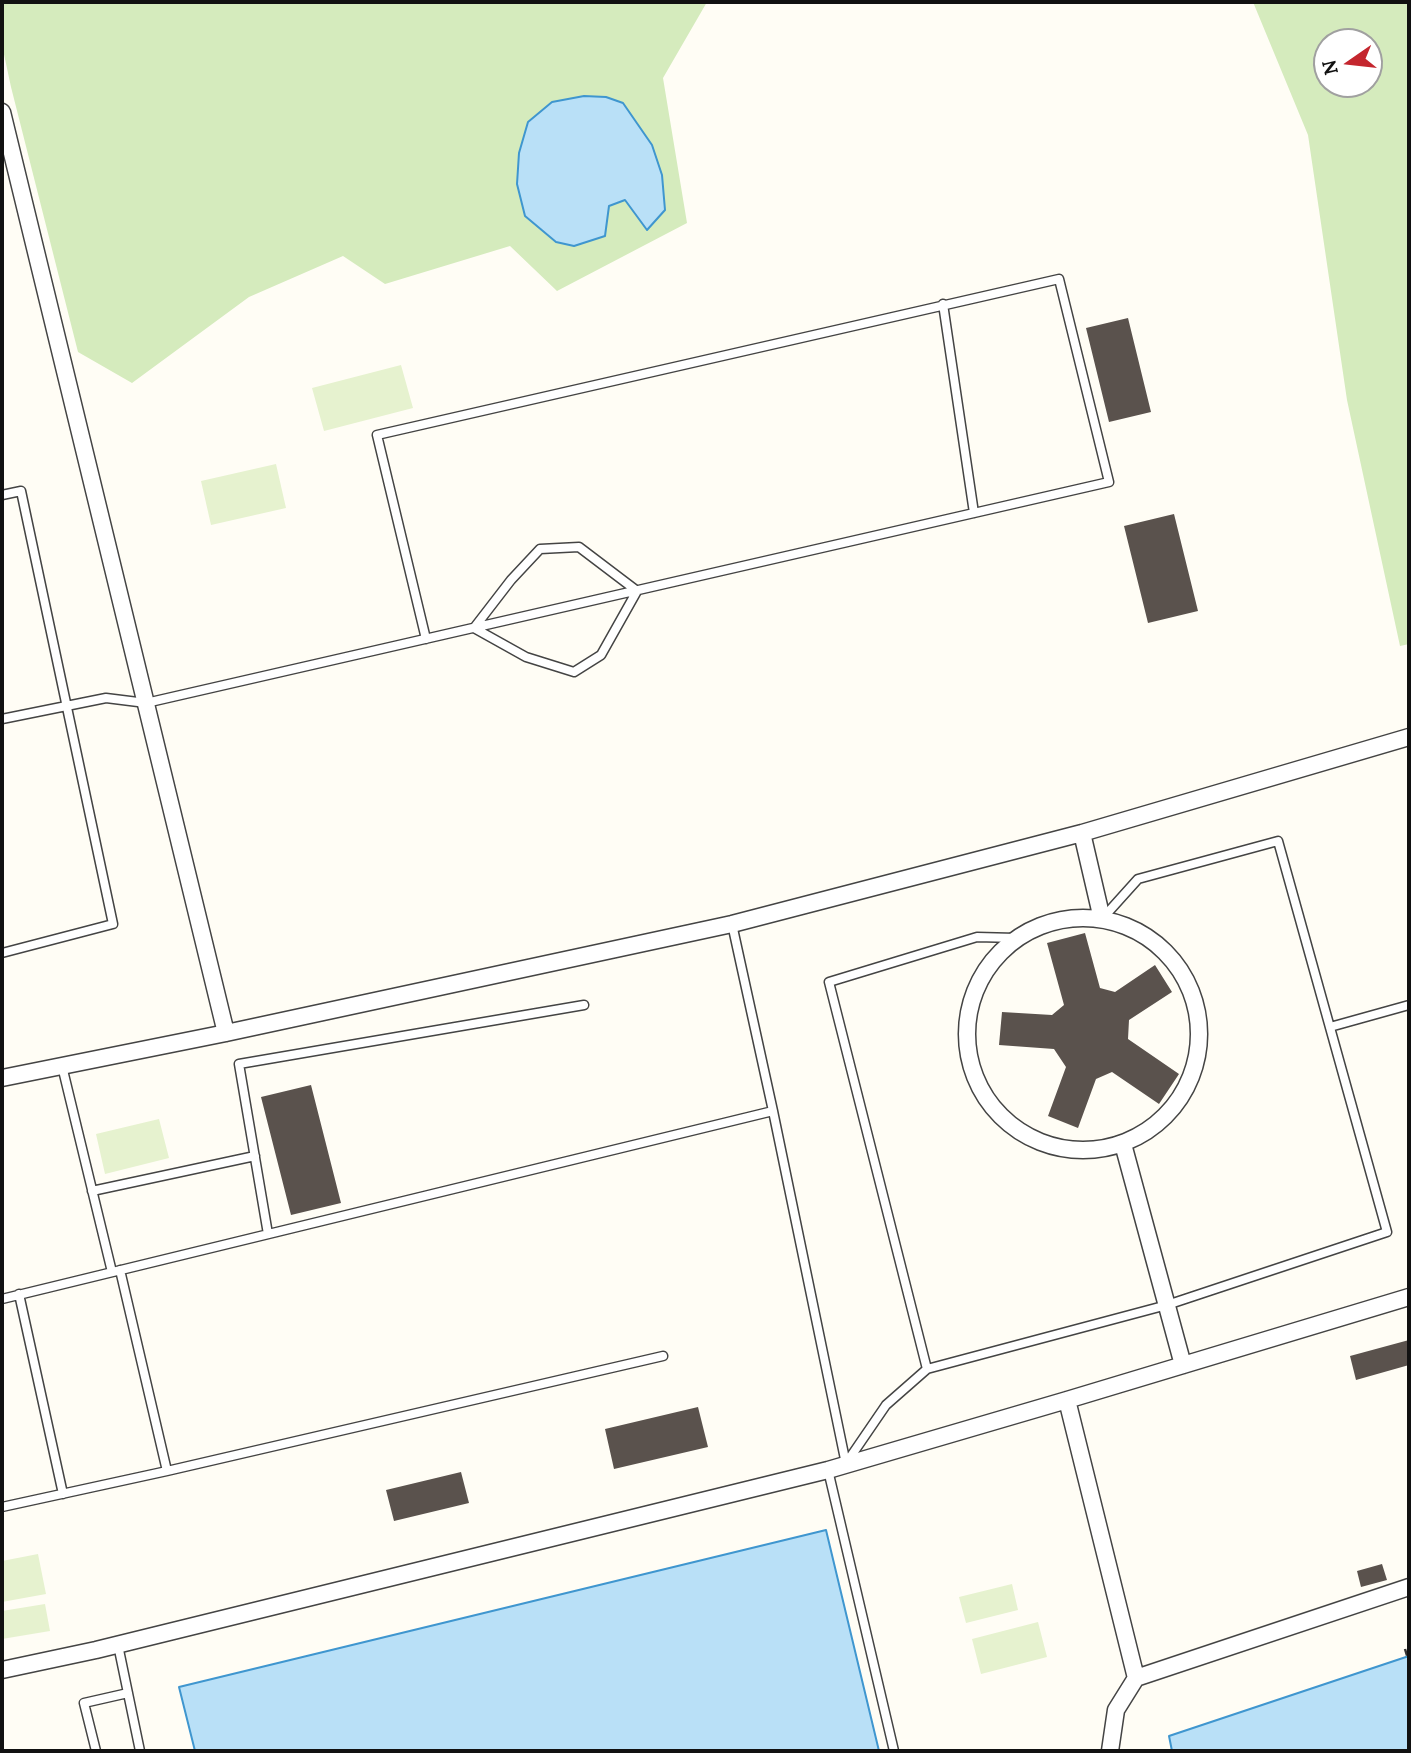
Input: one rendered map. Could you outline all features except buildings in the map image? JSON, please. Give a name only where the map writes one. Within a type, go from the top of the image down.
[{"type":"street","points":[[2,112],[226,1033]]},
{"type":"street","points":[[2,1078],[226,1033],[732,924],[1082,833],[1409,737]]},
{"type":"street","points":[[1082,833],[1102,919]]},
{"type":"street","points":[[1072,918],[1102,919],[1124,925],[1145,936],[1164,950],[1179,968],[1190,989],[1197,1012],[1197,1059],[1178,1102],[1163,1120],[1144,1134],[1123,1144],[1096,1151],[1068,1150],[1041,1143],[1016,1130],[995,1112],[979,1088],[970,1062],[966,1034],[970,1007],[979,980],[995,957],[1016,938],[1042,924],[1072,918]]},
{"type":"street","points":[[1123,1144],[1183,1365]]},
{"type":"street","points":[[2,1670],[828,1470],[1409,1297]]},
{"type":"street","points":[[1067,1400],[1136,1678]]},
{"type":"street","points":[[1110,1751],[1116,1710],[1136,1678],[1409,1587]]},
{"type":"lane","points":[[2,719],[106,698],[146,704],[1109,482],[1059,279],[377,435],[426,639]]},
{"type":"lane","points":[[943,304],[974,513]]},
{"type":"lane","points":[[2,495],[21,491],[113,924],[2,953]]},
{"type":"lane","points":[[474,628],[511,580],[540,549],[579,547],[637,591]]},
{"type":"lane","points":[[474,628],[526,657],[574,672],[601,655],[637,591]]},
{"type":"lane","points":[[846,1464],[886,1405],[927,1369],[1167,1305],[1387,1232],[1278,841],[1138,879],[1102,919]]},
{"type":"lane","points":[[732,924],[846,1464]]},
{"type":"lane","points":[[927,1369],[829,982],[978,937],[1016,938]]},
{"type":"lane","points":[[268,1234],[239,1065],[584,1005]]},
{"type":"lane","points":[[1330,1027],[1409,1005]]},
{"type":"lane","points":[[62,1066],[92,1191],[116,1271],[167,1471]]},
{"type":"lane","points":[[2,1299],[773,1111]]},
{"type":"lane","points":[[92,1191],[255,1156]]},
{"type":"lane","points":[[19,1294],[63,1494]]},
{"type":"lane","points":[[2,1507],[663,1356]]},
{"type":"lane","points":[[828,1470],[894,1751]]},
{"type":"lane","points":[[117,1644],[140,1751]]},
{"type":"lane","points":[[96,1751],[84,1703],[128,1693]]},
{"type":"path","points":[[1405,1649],[1409,1662]]},
{"type":"green space","points":[[2,2],[707,2],[663,78],[687,223],[557,291],[510,246],[385,284],[343,256],[249,297],[132,383],[78,352],[11,87],[2,45]]},
{"type":"green space","points":[[1253,2],[1409,2],[1409,644],[1400,646],[1347,400],[1308,135]]},
{"type":"green space","points":[[401,365],[413,408],[324,431],[312,388]]},
{"type":"green space","points":[[276,464],[286,508],[211,525],[201,481]]},
{"type":"green space","points":[[159,1119],[169,1158],[105,1174],[96,1134]]},
{"type":"green space","points":[[38,1554],[46,1594],[2,1602],[2,1561]]},
{"type":"green space","points":[[1012,1584],[1018,1610],[966,1623],[959,1597]]},
{"type":"green space","points":[[45,1604],[50,1631],[2,1639],[2,1611]]},
{"type":"green space","points":[[1038,1622],[1047,1657],[981,1674],[972,1639]]},
{"type":"water","points":[[584,96],[606,97],[623,103],[652,145],[662,175],[665,210],[647,230],[625,200],[609,206],[605,236],[574,246],[556,242],[525,216],[517,184],[519,153],[528,122],[552,102]]},
{"type":"water","points":[[826,1530],[879,1751],[195,1751],[179,1687]]},
{"type":"water","points":[[1409,1656],[1409,1751],[1172,1751],[1169,1736]]}]
